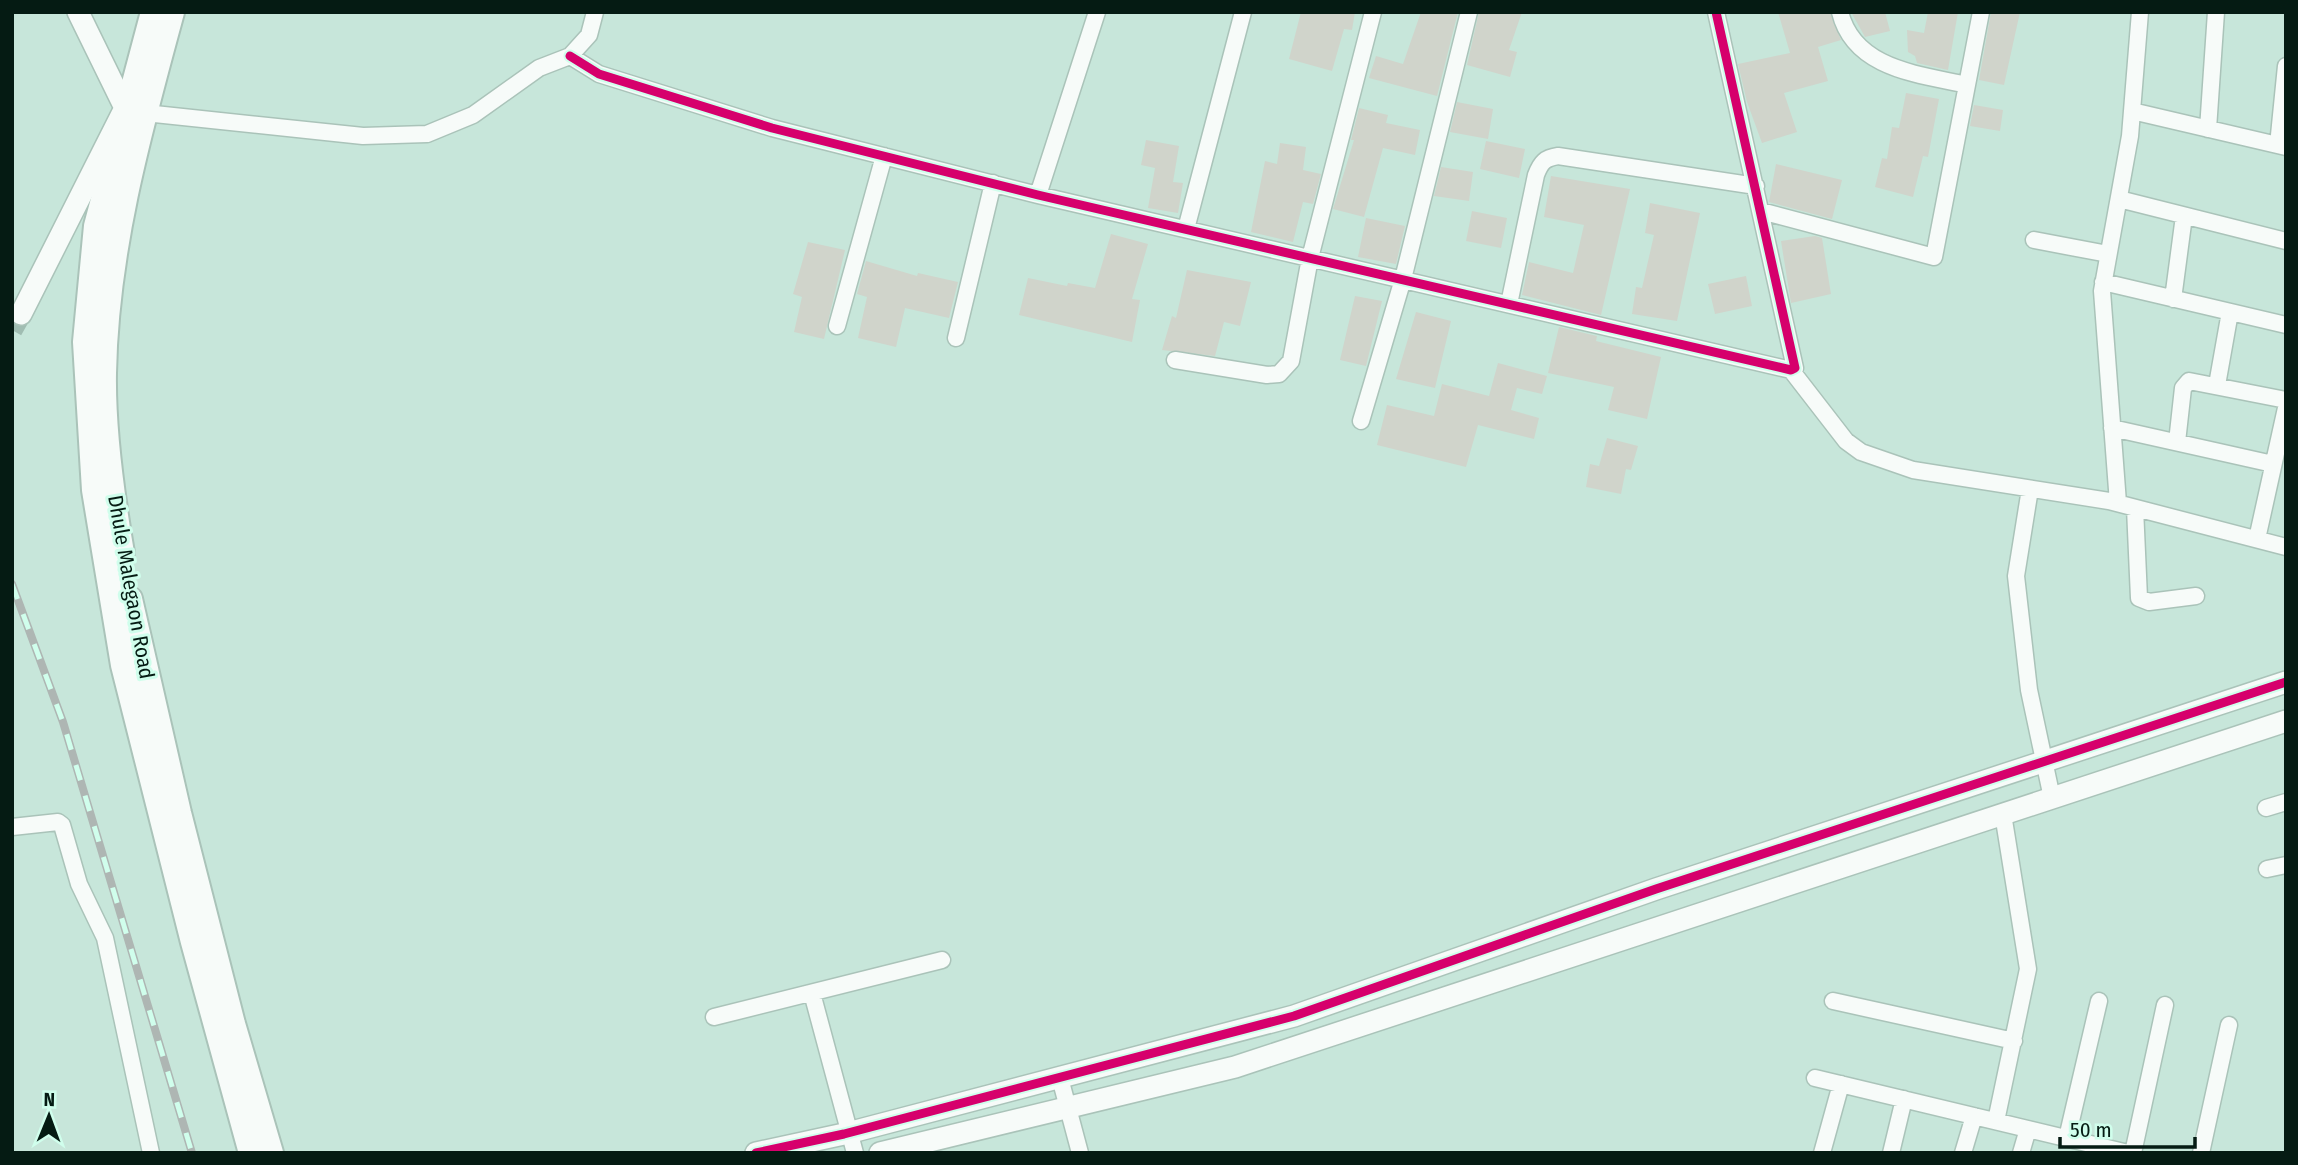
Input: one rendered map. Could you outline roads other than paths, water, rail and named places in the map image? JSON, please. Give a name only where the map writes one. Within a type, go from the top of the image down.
[{"type":"main road","points":[[135,111],[153,12]]},
{"type":"main road","name":"Dhule Malegaon Road","points":[[172,12],[96,226],[85,342],[94,490],[123,665],[193,942],[251,1153]]},
{"type":"main road","name":"Dhule Malegaon Road","points":[[135,111],[127,191],[109,309],[104,374],[117,528],[135,629],[179,813],[233,1024],[271,1153]]},
{"type":"street","points":[[78,12],[135,111]]},
{"type":"street","points":[[135,111],[363,136],[427,134],[472,116],[538,68],[570,57],[589,35],[595,12]]},
{"type":"street","points":[[1038,195],[1097,12]]},
{"type":"street","points":[[1186,229],[1243,12]]},
{"type":"street","points":[[1175,360],[1267,375],[1279,374],[1287,369],[1291,361],[1310,258],[1373,12]]},
{"type":"street","points":[[1361,421],[1403,279],[1469,12]]},
{"type":"street","points":[[1716,12],[1795,368],[1791,370]]},
{"type":"street","points":[[1840,12],[1851,41],[1884,63],[1967,85]]},
{"type":"street","points":[[1761,211],[1934,257],[1981,12]]},
{"type":"street","points":[[2118,503],[2102,306],[2103,282],[2132,111],[2140,12]]},
{"type":"street","points":[[2208,129],[2216,12]]},
{"type":"street","points":[[570,57],[599,74],[772,128],[1038,195],[1791,370],[1852,447],[1920,472],[2118,503],[2286,547]]},
{"type":"street","points":[[2132,111],[2282,146],[2286,66]]},
{"type":"street","points":[[21,314],[135,111]]},
{"type":"street","points":[[837,326],[884,156]]},
{"type":"street","points":[[1509,304],[1536,175],[1540,164],[1547,158],[1558,156],[1756,186]]},
{"type":"street","points":[[956,338],[993,183]]},
{"type":"street","points":[[2119,199],[2286,241]]},
{"type":"street","points":[[2173,299],[2184,216]]},
{"type":"street","points":[[2034,240],[2108,254]]},
{"type":"street","points":[[2103,282],[2286,325]]},
{"type":"street","points":[[2217,386],[2230,312]]},
{"type":"street","points":[[2177,442],[2185,383],[2194,381],[2286,400]]},
{"type":"street","points":[[2257,539],[2286,408]]},
{"type":"street","points":[[2112,428],[2273,464]]},
{"type":"street","points":[[2030,489],[2016,576],[2027,681],[2052,798]]},
{"type":"street","points":[[2135,508],[2139,598],[2149,602],[2196,596]]},
{"type":"street","points":[[756,1153],[852,1143],[1060,1078],[1294,1016],[1656,889],[2286,682]]},
{"type":"street","points":[[880,1153],[1235,1067],[2286,721]]},
{"type":"street","points":[[2266,808],[2286,802]]},
{"type":"street","points":[[1996,1121],[2028,969],[2003,814]]},
{"type":"street","points":[[12,827],[58,822],[62,825],[79,884],[105,938],[151,1153]]},
{"type":"street","points":[[2267,869],[2286,865]]},
{"type":"street","points":[[713,1017],[942,960]]},
{"type":"street","points":[[1427,970],[1440,999]]},
{"type":"street","points":[[812,993],[852,1143]]},
{"type":"street","points":[[1833,1001],[2014,1041]]},
{"type":"street","points":[[2067,1138],[2099,1001]]},
{"type":"street","points":[[1815,1078],[2067,1138],[2096,1149],[2130,1153],[2165,1005]]},
{"type":"street","points":[[2201,1153],[2229,1024]]},
{"type":"street","points":[[1060,1078],[1080,1153]]},
{"type":"street","points":[[1822,1153],[1840,1084]]},
{"type":"street","points":[[1891,1153],[1904,1099]]},
{"type":"street","points":[[1963,1153],[1974,1116]]},
{"type":"street","points":[[2021,1153],[2028,1129]]},
{"type":"tunnel","points":[[12,330],[21,314]]},
{"type":"railway","points":[[12,584],[63,722],[192,1153]]}]
